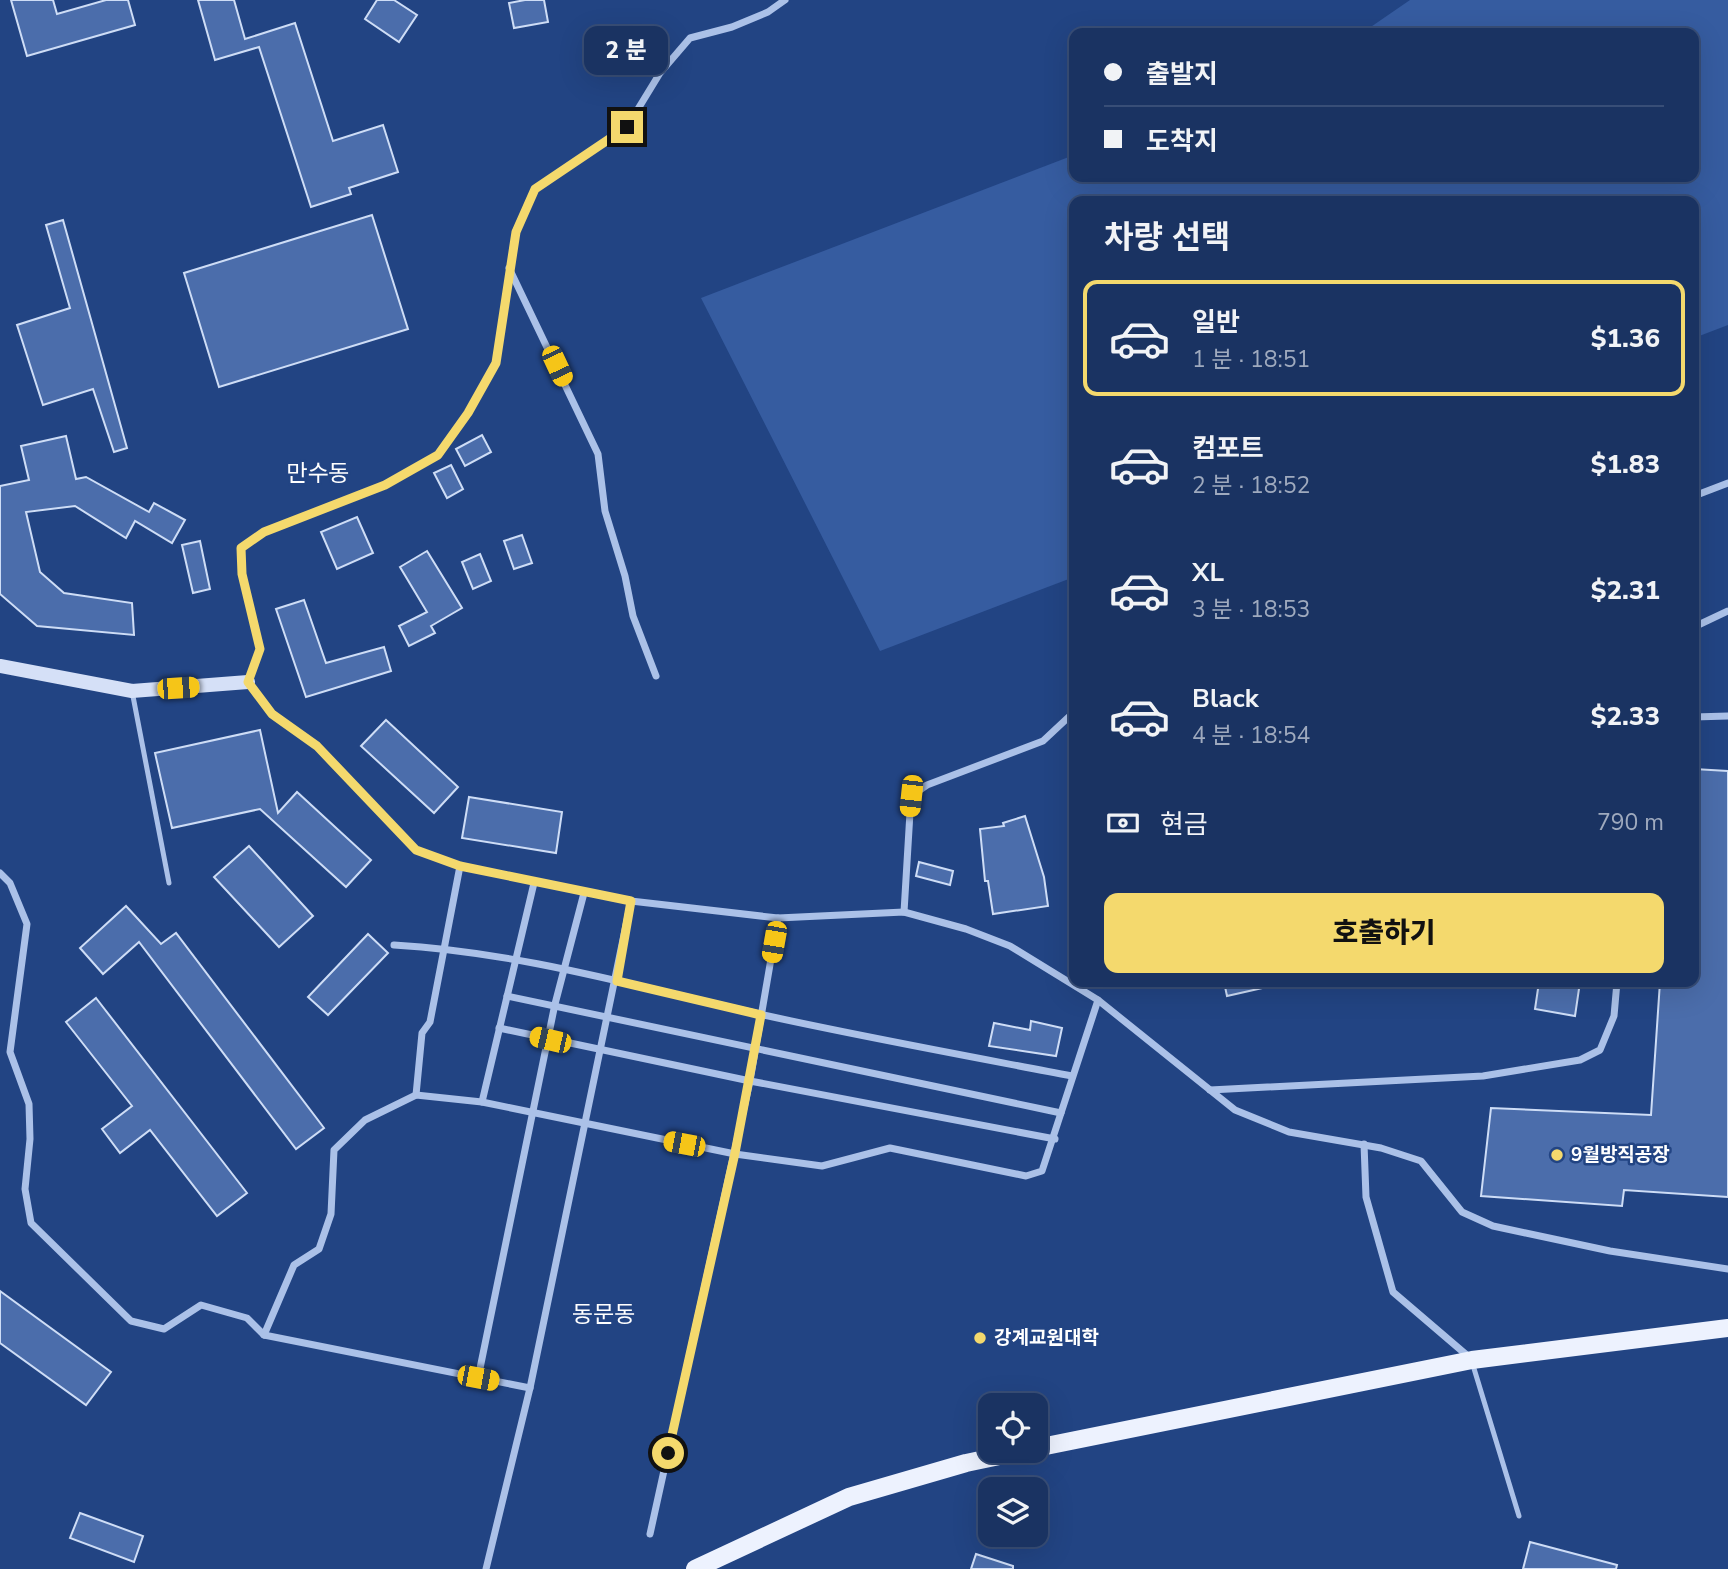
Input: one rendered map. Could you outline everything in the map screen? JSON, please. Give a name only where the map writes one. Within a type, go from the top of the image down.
[{"type":"main road","points":[[1048,1446],[1472,1360],[1728,1328]]},
{"type":"main road","points":[[695,1569],[849,1497],[978,1460]]},
{"type":"street","points":[[248,682],[260,649],[242,574],[241,548],[264,532],[385,485],[438,455],[468,413],[496,363],[508,267],[516,232],[535,189],[627,127],[660,73],[690,38],[732,27],[768,12],[785,0]]},
{"type":"street","points":[[508,267],[598,454],[605,511],[625,576],[633,615],[656,676]]},
{"type":"street","points":[[1699,494],[1728,483]]},
{"type":"street","points":[[1699,625],[1728,611]]},
{"type":"street","points":[[0,666],[132,691],[248,682]]},
{"type":"street","points":[[248,682],[272,714],[317,746],[416,850],[460,866],[631,901],[778,918],[904,912],[966,929],[1010,946],[1069,982]]},
{"type":"street","points":[[1699,717],[1728,716]]},
{"type":"street","points":[[904,912],[911,796],[926,785],[1043,741],[1069,717]]},
{"type":"street","points":[[416,1095],[422,1033],[430,1022],[460,866]]},
{"type":"street","points":[[0,873],[9,883],[27,924],[9,1052],[29,1104],[30,1139],[24,1189],[31,1223],[131,1321],[164,1329],[201,1305],[247,1318],[264,1335],[530,1388]]},
{"type":"street","points":[[482,1102],[534,883]]},
{"type":"street","points":[[478,1378],[535,1114],[555,1004],[584,893]]},
{"type":"street","points":[[486,1569],[530,1388],[584,1124],[617,981],[631,901]]},
{"type":"street","points":[[650,1534],[750,1081],[778,918]]},
{"type":"street","points":[[394,944],[444,947],[516,959],[761,1015],[1072,1076]]},
{"type":"street","points":[[1077,987],[1098,1000],[1235,1110],[1289,1132],[1364,1144],[1421,1161],[1462,1212],[1493,1226],[1610,1251],[1728,1269]]},
{"type":"street","points":[[1209,1090],[1483,1076],[1580,1060],[1600,1050],[1614,1016],[1617,987]]},
{"type":"street","points":[[507,996],[1061,1113]]},
{"type":"street","points":[[264,1335],[294,1265],[319,1249],[331,1214],[334,1150],[365,1120],[416,1095],[482,1102],[735,1153],[822,1166],[890,1149],[1026,1176],[1042,1171],[1055,1139],[1072,1076],[1098,1000]]},
{"type":"street","points":[[499,1028],[750,1081],[1055,1139]]},
{"type":"street","points":[[1364,1144],[1366,1197],[1393,1292],[1472,1360]]},
{"type":"lane","points":[[132,691],[169,883]]},
{"type":"lane","points":[[1472,1360],[1518,1516]]},
{"type":"shaded area","points":[[1410,0],[1728,0],[1728,325],[1699,336],[1699,196],[1069,196],[1069,579],[880,651],[701,298],[1069,157],[1069,182],[1699,182],[1699,28],[1369,28]]},
{"type":"building","points":[[11,0],[53,0],[57,14],[106,0],[128,0],[135,25],[27,56]]},
{"type":"building","points":[[198,0],[234,0],[245,39],[295,23],[333,141],[383,125],[398,172],[349,188],[351,194],[311,207],[259,47],[215,60]]},
{"type":"building","points":[[377,0],[394,0],[417,15],[399,42],[365,19]]},
{"type":"building","points":[[544,0],[548,22],[514,28],[509,3]]},
{"type":"building","points":[[372,215],[408,329],[219,387],[184,273]]},
{"type":"building","points":[[63,220],[127,448],[114,452],[93,389],[43,405],[17,325],[70,308],[46,225]]},
{"type":"building","points":[[482,435],[491,452],[465,466],[456,449]]},
{"type":"building","points":[[66,436],[76,479],[86,477],[149,512],[154,503],[185,520],[172,543],[135,521],[126,538],[75,506],[26,512],[40,572],[64,593],[132,603],[134,635],[37,626],[0,594],[0,486],[29,480],[21,446]]},
{"type":"building","points":[[451,465],[463,489],[447,498],[434,473]]},
{"type":"building","points":[[357,517],[373,553],[337,569],[321,532]]},
{"type":"building","points":[[522,535],[532,563],[514,569],[504,541]]},
{"type":"building","points":[[200,541],[210,589],[193,593],[182,545]]},
{"type":"building","points":[[427,551],[462,608],[431,626],[435,633],[409,646],[399,626],[427,612],[400,567]]},
{"type":"building","points":[[480,554],[491,581],[473,589],[462,562]]},
{"type":"building","points":[[304,600],[326,663],[384,647],[391,671],[306,697],[276,609]]},
{"type":"building","points":[[386,720],[458,787],[434,813],[361,746]]},
{"type":"building","points":[[260,730],[278,813],[297,792],[371,860],[346,887],[260,809],[172,828],[155,753]]},
{"type":"building","points":[[1699,769],[1728,771],[1728,1197],[1624,1190],[1622,1206],[1481,1196],[1491,1108],[1651,1115],[1660,987],[1699,987]]},
{"type":"building","points":[[469,797],[562,812],[556,853],[462,838]]},
{"type":"building","points":[[1025,816],[1044,877],[1048,906],[993,914],[988,881],[985,881],[980,829],[1004,826],[1003,823]]},
{"type":"building","points":[[249,846],[313,916],[279,947],[214,877]]},
{"type":"building","points":[[919,862],[953,871],[950,885],[916,876]]},
{"type":"building","points":[[126,906],[161,944],[176,933],[324,1128],[296,1149],[139,942],[103,974],[80,948]]},
{"type":"building","points":[[368,934],[388,953],[328,1015],[308,997]]},
{"type":"building","points":[[1225,987],[1267,987],[1227,996]]},
{"type":"building","points":[[1538,987],[1579,987],[1575,1016],[1535,1009]]},
{"type":"building","points":[[96,998],[247,1193],[217,1216],[150,1130],[120,1153],[102,1129],[132,1106],[66,1022]]},
{"type":"building","points":[[1031,1021],[1062,1028],[1056,1056],[989,1046],[994,1023],[1030,1030]]},
{"type":"building","points":[[0,1291],[111,1372],[86,1405],[0,1343]]},
{"type":"building","points":[[80,1513],[143,1536],[134,1562],[70,1538]]},
{"type":"building","points":[[1530,1542],[1617,1565],[1616,1569],[1523,1569]]},
{"type":"building","points":[[976,1554],[1013,1566],[1013,1569],[971,1569]]},
{"type":"place","name":"9월방직공장","points":[[1557,1155]]},
{"type":"place","name":"강계교원대학","points":[[980,1338]]},
{"type":"district","name":"만수동","points":[[318,473]]},
{"type":"district","name":"동문동","points":[[604,1314]]},
{"type":"route","points":[[627,127],[535,189],[516,232],[508,267],[496,363],[468,413],[438,455],[385,485],[264,532],[241,548],[242,574],[260,649],[248,682],[272,714],[317,746],[416,850],[460,866],[631,901],[617,981],[761,1015],[735,1153],[668,1453]]}]
